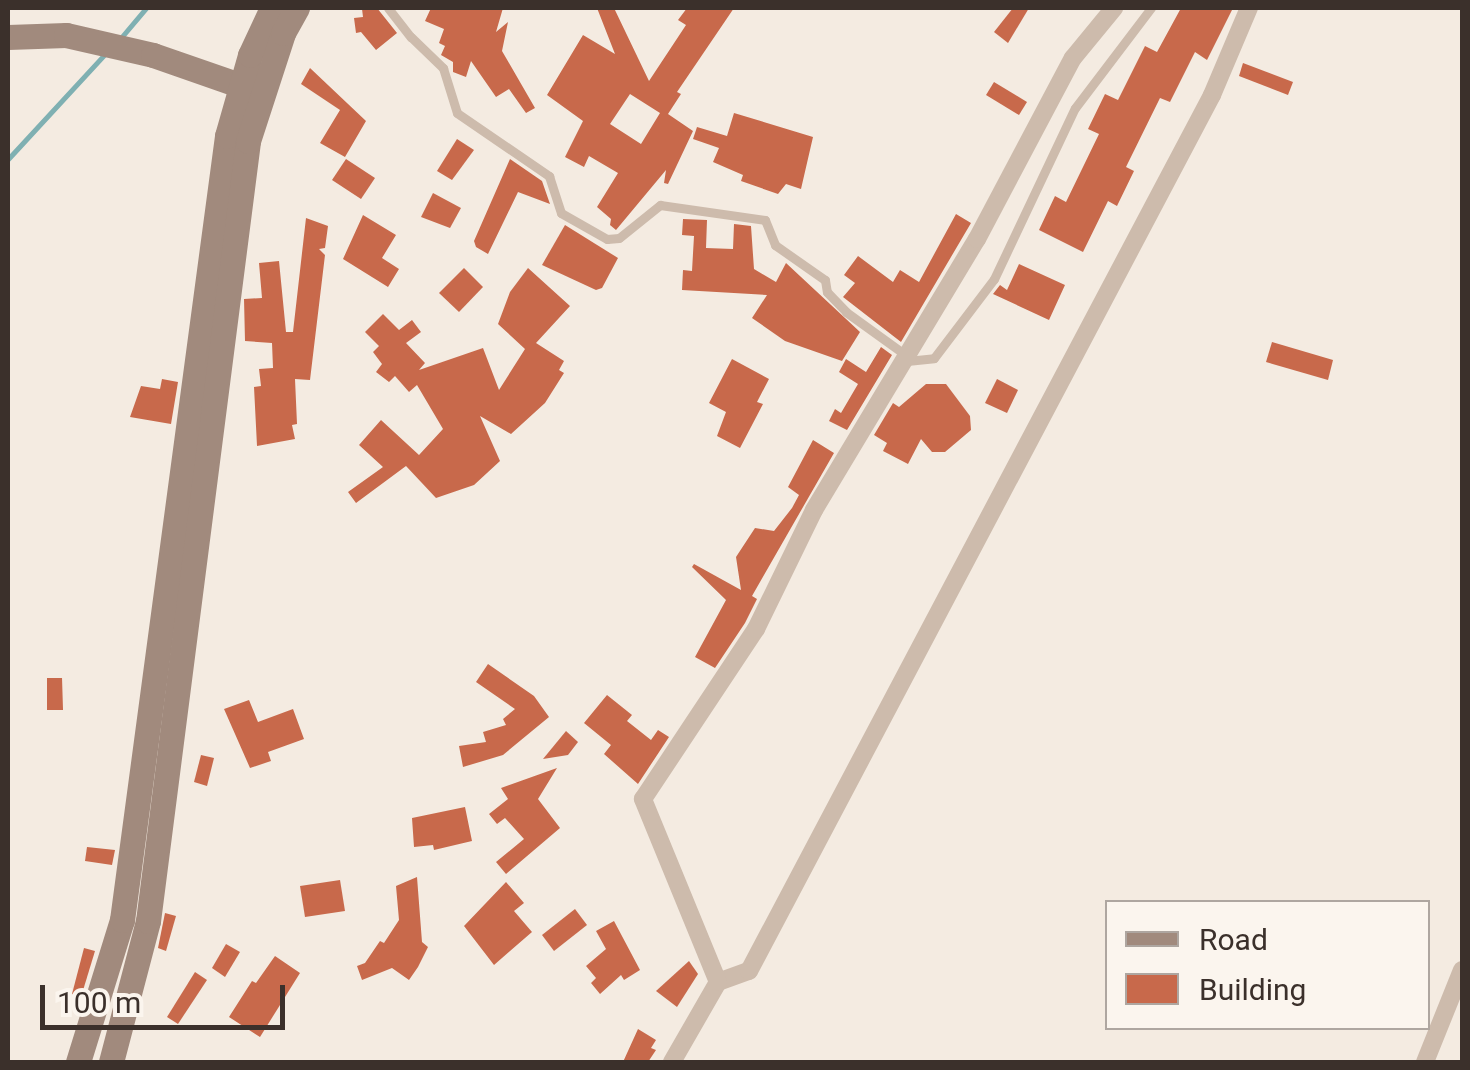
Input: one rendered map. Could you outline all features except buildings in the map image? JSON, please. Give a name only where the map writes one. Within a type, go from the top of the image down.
[{"type":"main road","points":[[78,1062],[122,920],[227,136],[272,8]]},
{"type":"main road","points":[[110,1062],[148,920],[248,141],[283,33],[297,8]]},
{"type":"main road","points":[[8,37],[66,34],[153,55],[242,86]]},
{"type":"street","points":[[718,982],[643,799],[756,629],[814,510],[977,239],[1073,58],[1114,8]]},
{"type":"street","points":[[672,1062],[718,982],[750,971],[1212,95],[1250,8]]},
{"type":"street","points":[[1425,1062],[1462,970]]},
{"type":"lane","points":[[388,8],[444,68],[457,113],[549,176],[560,213],[607,239],[619,238],[660,205],[765,220],[774,245],[825,280],[827,292],[846,312],[906,359],[934,358],[994,279],[1075,108],[1150,8]]},
{"type":"waterway","points":[[119,40],[146,8]]},
{"type":"waterway","points":[[8,159],[104,55]]}]
